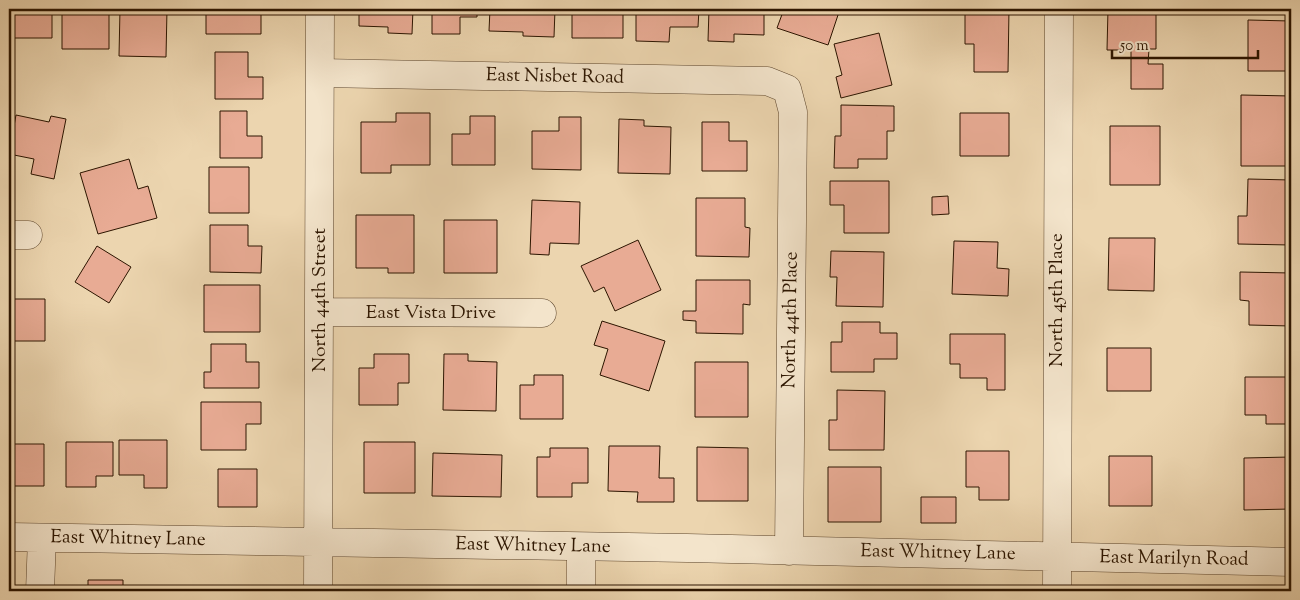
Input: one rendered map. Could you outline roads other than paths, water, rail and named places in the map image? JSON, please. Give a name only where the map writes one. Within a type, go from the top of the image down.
[{"type":"street","name":"North 44th Street","points":[[318,591],[320,9]]},
{"type":"street","name":"North 45th Place","points":[[1057,591],[1059,9]]},
{"type":"street","name":"East Nisbet Road","points":[[321,73],[767,81],[787,89]]},
{"type":"street","name":"North 44th Place","points":[[787,89],[793,112],[788,551]]},
{"type":"street","name":"East Vista Drive","points":[[320,312],[542,313]]},
{"type":"street","name":"East Whitney Lane","points":[[9,537],[1057,557]]},
{"type":"street","points":[[40,591],[42,538]]},
{"type":"street","points":[[581,547],[581,591]]},
{"type":"street","name":"East Marilyn Road","points":[[1057,557],[1291,562]]}]
